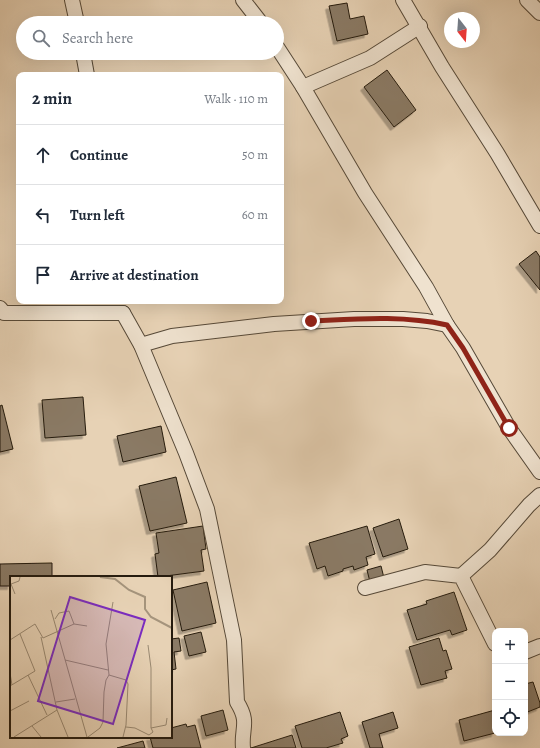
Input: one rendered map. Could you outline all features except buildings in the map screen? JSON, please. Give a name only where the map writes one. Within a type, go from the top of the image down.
[{"type":"street","points":[[72,0],[75,16]]},
{"type":"street","points":[[243,0],[256,16]]},
{"type":"street","points":[[404,0],[442,67],[497,153],[540,226]]},
{"type":"street","points":[[527,0],[540,13]]},
{"type":"street","points":[[303,87],[370,58],[420,26]]},
{"type":"street","points":[[284,58],[303,87],[365,193],[426,287],[509,428],[540,472]]},
{"type":"street","points":[[84,60],[86,72]]},
{"type":"street","points":[[0,308],[4,313],[125,307],[186,453],[207,509],[234,640],[237,702],[242,710],[245,721],[242,741],[243,748]]},
{"type":"street","points":[[141,345],[172,336],[274,324],[354,319],[403,319],[427,321],[447,325]]},
{"type":"street","points":[[365,588],[425,572],[461,576],[490,550],[529,505],[540,495]]},
{"type":"street","points":[[461,576],[492,638]]},
{"type":"street","points":[[528,651],[540,646]]},
{"type":"route","points":[[311,321],[403,319],[427,321],[447,325],[463,348],[509,428]]}]
